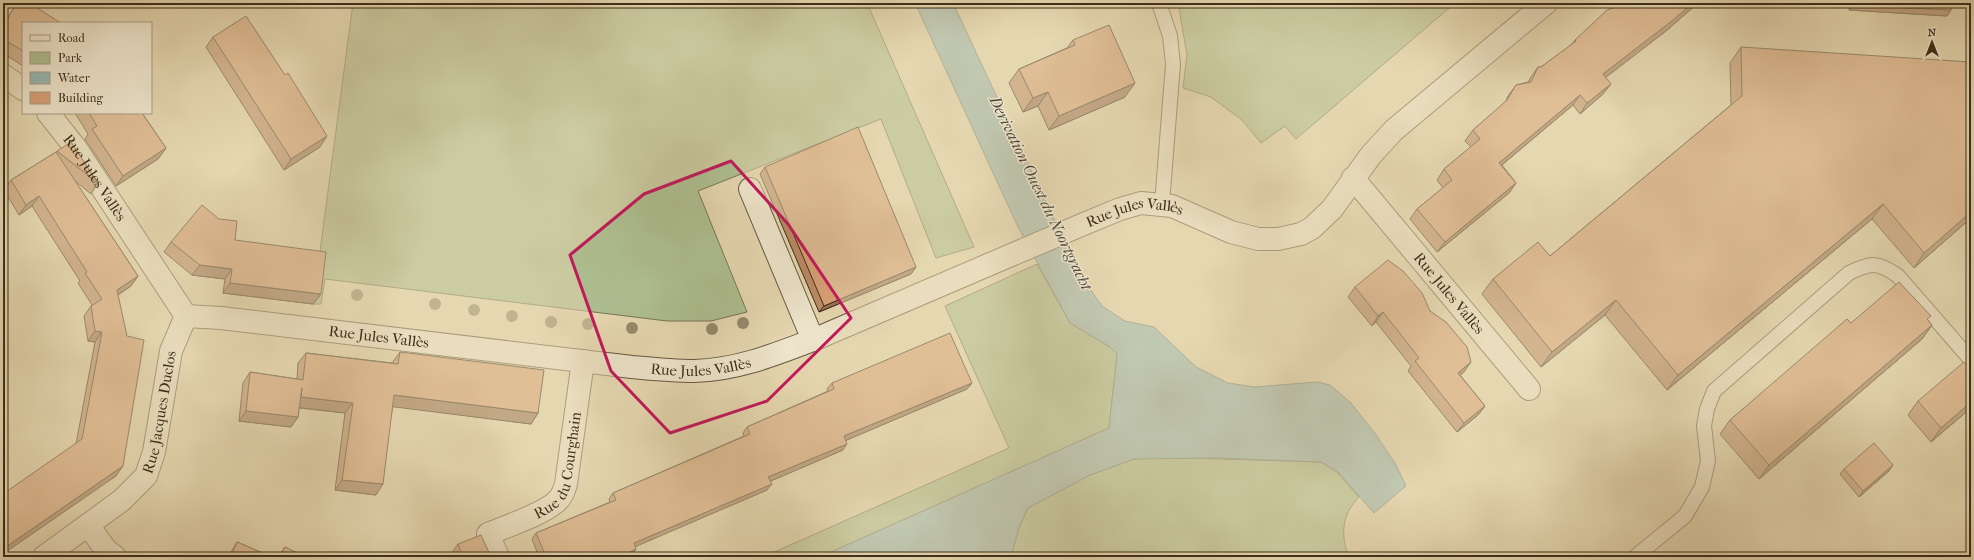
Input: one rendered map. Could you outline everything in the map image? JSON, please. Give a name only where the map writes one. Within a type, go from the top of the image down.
[{"type":"street","name":"Rue Jules Vallès","points":[[49,114],[74,147],[186,316],[221,318],[639,368],[675,371],[701,370],[736,366],[813,340],[1079,226],[1141,203],[1162,204],[1180,208],[1244,236],[1268,240],[1301,234],[1312,228],[1332,209],[1370,155],[1394,130],[1546,3]]},
{"type":"street","points":[[3,75],[22,88]]},
{"type":"street","name":"Rue Jules Vallès","points":[[1353,178],[1529,389]]},
{"type":"street","points":[[750,189],[813,340]]},
{"type":"street","name":"Rue Jacques Duclos","points":[[44,557],[88,525],[137,486],[146,476],[151,466],[170,358],[186,316]]},
{"type":"street","name":"Rue du Courghain","points":[[498,557],[488,534],[546,509],[556,502],[563,494],[566,484],[583,361]]},
{"type":"street","points":[[88,525],[106,550],[115,557]]},
{"type":"lane","points":[[1159,3],[1170,36],[1173,64],[1162,204]]},
{"type":"lane","points":[[1634,557],[1685,516],[1702,487],[1708,461],[1704,426],[1706,409],[1714,391],[1849,273],[1868,264],[1887,268],[1898,276],[1971,360]]},
{"type":"highlighted area","points":[[731,161],[788,224],[851,318],[767,401],[670,433],[611,371],[570,255],[644,194]]},
{"type":"green space","points":[[353,3],[867,3],[974,247],[936,258],[881,119],[698,191],[747,312],[711,321],[667,321],[325,279],[321,304],[313,304]]},
{"type":"green space","points":[[1178,3],[1455,3],[1296,139],[1285,126],[1261,143],[1242,120],[1211,97],[1183,88],[1187,55]]},
{"type":"green space","points":[[1037,264],[1070,323],[1110,347],[1117,354],[1109,428],[820,557],[763,557],[1009,448],[945,306]]},
{"type":"green space","points":[[1155,457],[1321,462],[1337,472],[1359,497],[1349,510],[1344,525],[1344,541],[1349,557],[1011,557],[1019,527],[1028,508],[1090,475],[1134,459]]},
{"type":"water","name":"Derivation Ouest du Noortgracht","points":[[915,3],[953,3],[1051,213],[1090,289],[1102,306],[1125,321],[1154,327],[1196,367],[1228,383],[1255,387],[1317,382],[1330,385],[1350,402],[1374,432],[1396,465],[1406,486],[1374,513],[1338,472],[1321,462],[1219,458],[1134,459],[1090,475],[1028,508],[1019,527],[1011,557],[820,557],[1109,428],[1117,354],[1110,347],[1070,323],[1018,227]]},
{"type":"building","points":[[17,3],[29,3],[59,22],[22,22],[22,50],[3,39],[3,26]]},
{"type":"building","points":[[1625,3],[1693,3],[1603,74],[1611,84],[1587,103],[1580,95],[1499,163],[1516,183],[1445,242],[1417,209],[1452,180],[1444,169],[1480,139],[1473,130],[1507,100],[1516,85],[1531,82],[1538,67],[1541,67],[1576,41],[1575,40],[1607,10]]},
{"type":"building","points":[[1853,3],[1951,3],[1951,10],[1852,5]]},
{"type":"building","points":[[246,16],[285,75],[288,73],[327,136],[291,159],[213,37]]},
{"type":"building","points":[[1109,25],[1135,83],[1059,116],[1048,92],[1033,98],[1019,69],[1075,45],[1073,40]]},
{"type":"building","points":[[1741,47],[1971,62],[1971,212],[1924,253],[1883,204],[1678,375],[1616,300],[1552,352],[1493,279],[1538,242],[1550,256],[1742,96]]},
{"type":"building","points":[[90,114],[143,114],[166,148],[123,176],[92,129],[97,126]]},
{"type":"building","points":[[858,127],[916,267],[824,306],[765,167]]},
{"type":"building","points":[[71,142],[98,183],[57,151]]},
{"type":"building","points":[[56,152],[138,276],[117,290],[127,336],[144,340],[123,466],[3,549],[3,494],[82,439],[102,332],[95,331],[91,306],[102,299],[85,273],[87,272],[39,196],[26,205],[11,180]]},
{"type":"building","points":[[202,205],[219,219],[237,221],[235,240],[326,252],[321,294],[230,283],[232,269],[200,265],[171,242]]},
{"type":"building","points":[[1388,260],[1403,271],[1422,293],[1430,311],[1446,322],[1467,347],[1471,362],[1458,373],[1485,406],[1464,423],[1415,361],[1419,358],[1383,312],[1378,316],[1355,287]]},
{"type":"building","points":[[1899,282],[1931,316],[1927,319],[1932,325],[1769,465],[1730,420],[1847,319],[1851,323]]},
{"type":"building","points":[[950,333],[972,383],[844,436],[847,444],[768,477],[772,484],[634,543],[636,549],[619,557],[546,557],[536,533],[616,500],[613,493],[750,434],[747,427],[834,389],[832,383]]},
{"type":"building","points":[[400,352],[544,370],[538,413],[394,395],[383,484],[342,480],[353,403],[301,397],[302,388],[298,417],[246,411],[250,372],[303,380],[306,353],[398,364]]},
{"type":"building","points":[[1964,362],[1971,370],[1971,402],[1941,428],[1918,401]]},
{"type":"building","points":[[1874,443],[1893,465],[1863,491],[1844,469]]},
{"type":"building","points":[[481,535],[491,557],[463,557],[458,544]]},
{"type":"building","points":[[237,542],[272,557],[231,557]]},
{"type":"building","points":[[285,547],[305,557],[280,557]]}]
